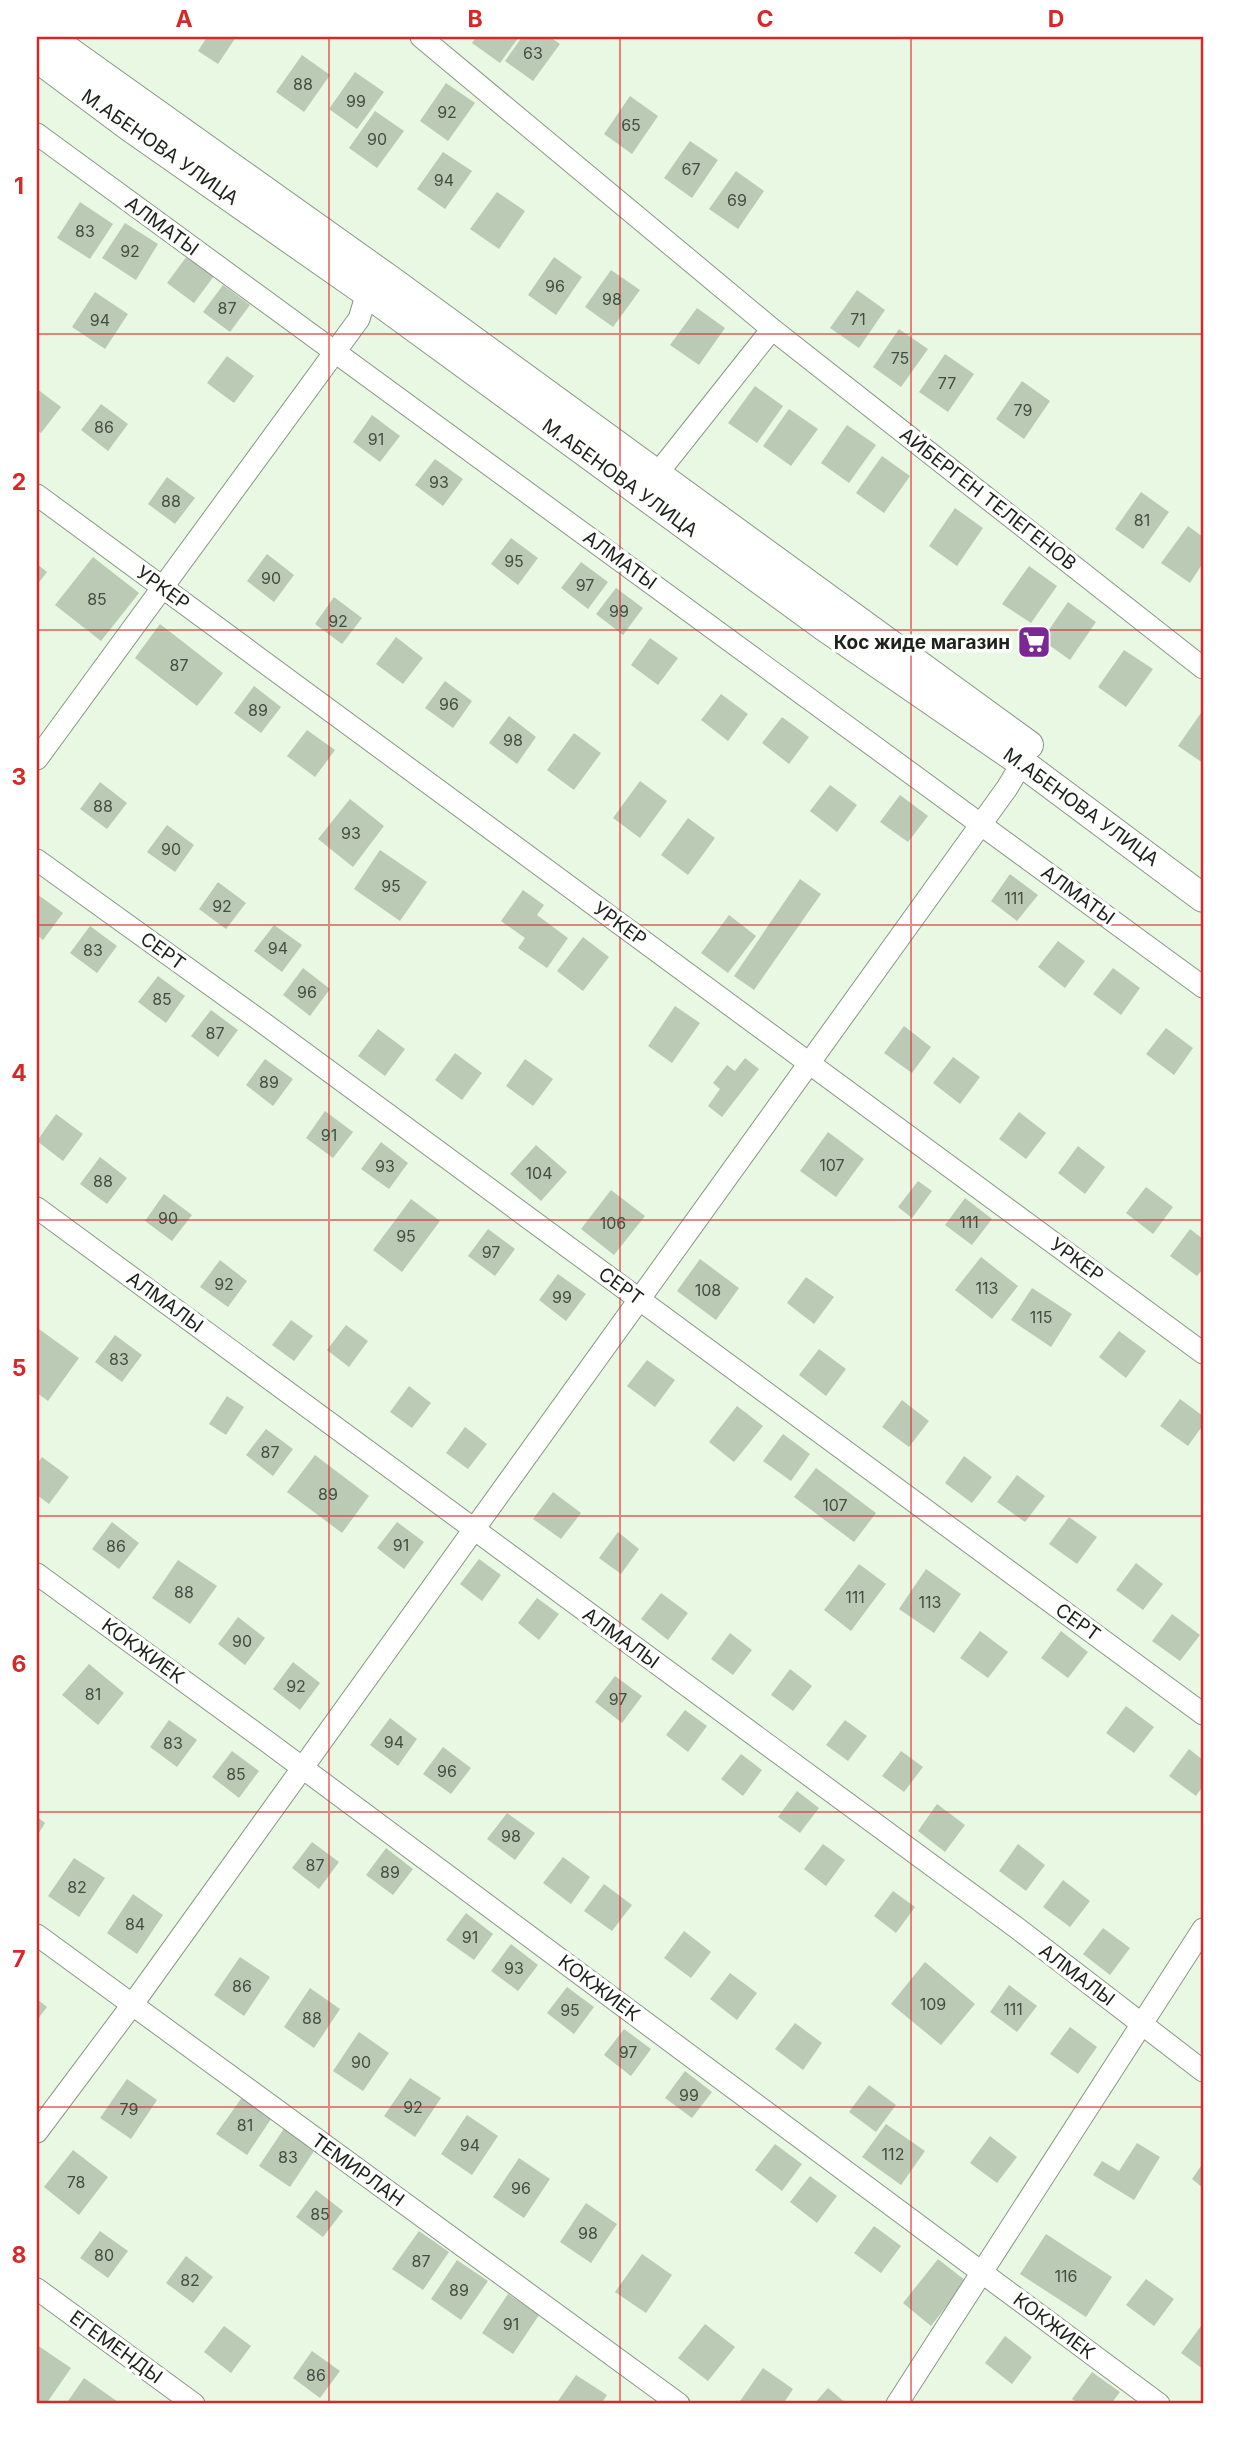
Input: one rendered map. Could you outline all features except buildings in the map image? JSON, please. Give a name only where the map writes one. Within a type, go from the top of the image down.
[{"type":"main road","name":"М.АБЕНОВА УЛИЦА","points":[[49,37],[389,279],[1203,873]]},
{"type":"main road","name":"М.АБЕНОВА УЛИЦА","points":[[37,58],[131,128],[367,293],[813,618],[1022,763],[1203,898]]},
{"type":"street","name":"АЙБЕРГЕН ТЕЛЕГЕНОВ","points":[[421,37],[772,329],[1203,668]]},
{"type":"street","name":"АЛМАТЫ","points":[[37,134],[1203,987]]},
{"type":"street","points":[[37,759],[335,353],[359,319],[367,293]]},
{"type":"street","points":[[657,474],[772,329]]},
{"type":"street","name":"УРКЕР","points":[[37,495],[1203,1353]]},
{"type":"street","points":[[37,2132],[132,2005],[981,824],[1022,763]]},
{"type":"street","name":"СЕРТ","points":[[37,860],[258,1019],[1203,1714]]},
{"type":"street","name":"АЛМАЛЫ","points":[[37,1208],[1006,1920],[1203,2071]]},
{"type":"street","name":"КОКЖИЕК","points":[[37,1574],[1159,2404]]},
{"type":"street","points":[[897,2404],[1203,1929]]},
{"type":"street","name":"ТЕМИРЛАН","points":[[37,1935],[679,2404]]},
{"type":"street","name":"ЕГЕМЕНДЫ","points":[[37,2289],[194,2404]]},
{"type":"place","name":"Кос жиде магазин","points":[[1034,642]]}]
